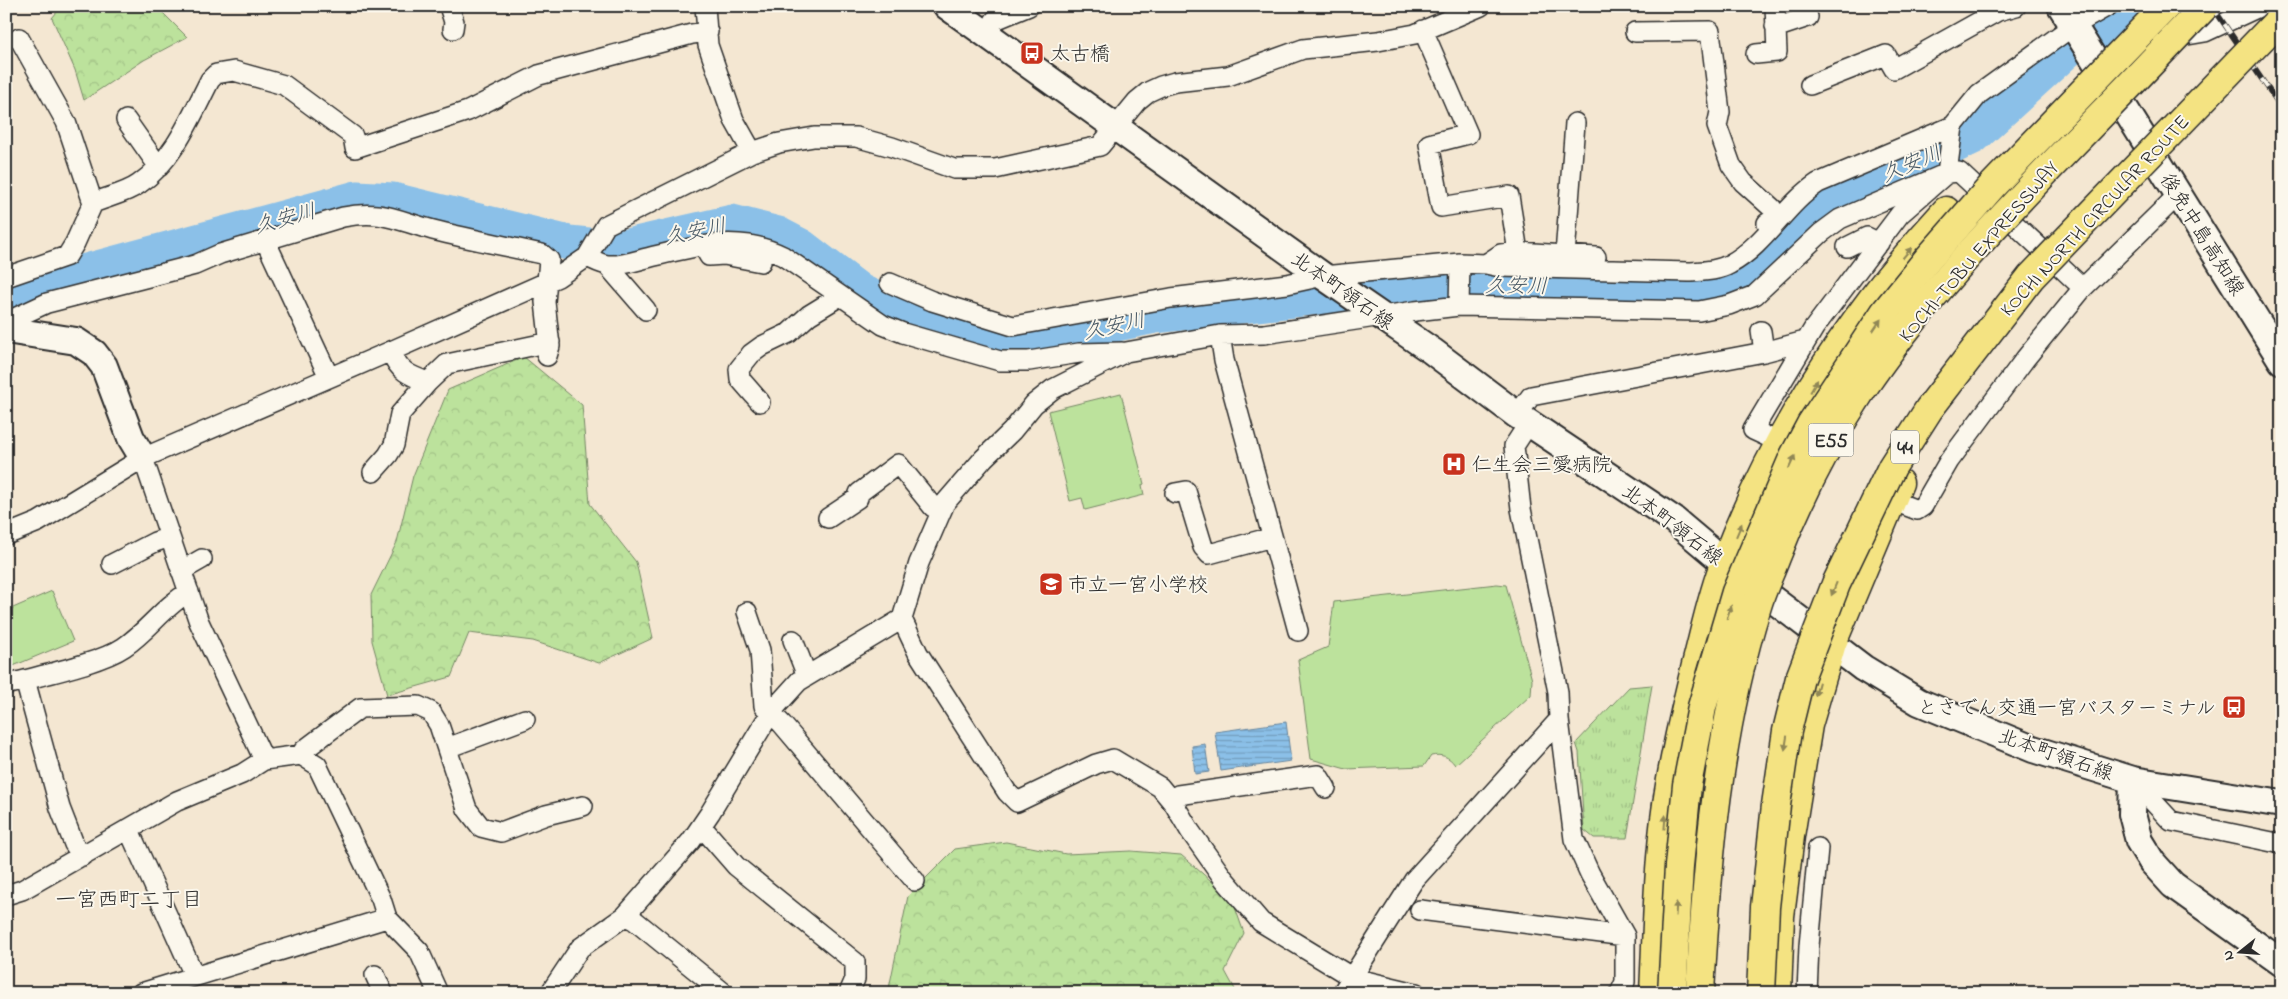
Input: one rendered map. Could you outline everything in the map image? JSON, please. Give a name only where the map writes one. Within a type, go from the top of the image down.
[{"type":"main road","name":"北本町領石線","points":[[947,6],[1323,276],[1432,351],[1523,419],[1674,520],[1724,563],[1863,668],[1919,702],[2033,749],[2133,780],[2282,804]]},
{"type":"main road","points":[[1654,993],[1658,906],[1667,805],[1684,715],[1724,563],[1750,502],[1781,443],[1826,365],[1871,300],[1907,253],[2142,6]]},
{"type":"main road","points":[[1672,993],[1679,866],[1685,803],[1702,707],[1736,592],[1794,456],[1811,424],[1885,312],[1927,260],[1993,185],[2166,6]]},
{"type":"main road","name":"KOCHI-TOBU EXPRESSWAY","points":[[1700,993],[1709,853],[1719,765],[1736,683],[1757,604],[1787,528],[1820,458],[1863,389],[1912,322],[1936,293],[2023,196],[2205,6]]},
{"type":"main road","name":"KOCHI NORTH CIRCULAR ROUTE","points":[[1761,993],[1765,907],[1776,805],[1787,731],[1800,678],[1836,584],[1892,467],[1929,408],[2031,278],[2282,17]]},
{"type":"main road","name":"後免中島高知線","points":[[2075,29],[2282,361]]},
{"type":"main road","name":"44","points":[[1832,643],[1890,500],[1905,471],[1959,387],[2076,247],[2282,36]]},
{"type":"main road","points":[[6,330],[76,341],[94,353],[104,366],[132,438],[143,458]]},
{"type":"main road","points":[[1777,993],[1780,916],[1802,756],[1818,684],[1832,643]]},
{"type":"main road","points":[[2133,780],[2132,814],[2139,841],[2152,862],[2173,885],[2282,963]]},
{"type":"street","points":[[449,6],[454,22],[453,30]]},
{"type":"street","points":[[705,6],[708,45],[734,120],[752,152]]},
{"type":"street","points":[[986,34],[995,20],[1029,6]]},
{"type":"street","points":[[6,535],[38,522],[143,458],[558,277],[588,257],[606,226],[752,152],[814,137],[856,137],[892,147],[954,169],[985,170],[1100,146],[1137,101],[1148,92],[1161,86],[1175,82],[1228,76],[1302,49],[1378,41],[1415,34],[1481,6]]},
{"type":"street","points":[[1756,54],[1776,52],[1775,6]]},
{"type":"street","points":[[1781,443],[1753,430],[1814,328],[1900,214],[1948,170],[1953,130],[1979,94],[2108,6]]},
{"type":"street","points":[[1997,206],[2091,105],[2120,67],[2146,47],[2164,39],[2205,32],[2261,6]]},
{"type":"street","points":[[1810,85],[1886,54],[1897,76],[2003,8]]},
{"type":"street","points":[[1776,26],[1808,17]]},
{"type":"street","points":[[1423,30],[1468,134],[1429,144],[1441,208],[1509,196],[1518,252]]},
{"type":"street","points":[[1635,32],[1710,31],[1720,112],[1717,126],[1731,165],[1743,182],[1772,208],[1778,219]]},
{"type":"street","points":[[93,203],[138,185],[159,167],[180,137],[210,80],[216,74],[234,70],[284,85],[353,136],[355,148],[468,110],[539,75],[692,34],[708,32]]},
{"type":"street","points":[[6,277],[67,256],[76,243],[93,203],[66,122],[19,38]]},
{"type":"street","points":[[126,120],[159,167]]},
{"type":"street","points":[[1564,255],[1575,123]]},
{"type":"street","points":[[890,284],[932,302],[1013,326],[1171,298],[1287,284],[1323,276],[1460,263],[1486,264],[1500,267],[1689,272],[1709,270],[1730,264],[1744,254],[1806,192],[1818,183],[1953,130]]},
{"type":"street","points":[[608,266],[704,245],[727,242],[740,243],[771,250],[877,321],[903,333],[1000,361],[1029,361],[1079,353],[1126,352],[1220,335],[1264,334],[1376,312],[1459,306],[1699,311],[1729,305],[1755,295],[1821,233],[1840,219],[1948,170],[1959,172],[2083,288]]},
{"type":"street","points":[[1890,500],[1917,510],[1922,506],[1949,462],[2025,359],[2083,288],[2179,194]]},
{"type":"street","points":[[6,322],[46,303],[195,265],[220,254],[361,213],[380,214],[431,229],[542,254],[549,260],[545,302],[549,349],[447,364],[428,382],[400,414],[383,420]]},
{"type":"street","points":[[1486,264],[1501,254],[1518,252],[1694,261],[1716,258],[1738,246],[1761,225],[1778,219]]},
{"type":"street","points":[[1847,247],[1867,237],[1878,243]]},
{"type":"street","points":[[265,240],[329,377]]},
{"type":"street","points":[[704,245],[709,256],[724,255],[761,262]]},
{"type":"street","points":[[588,257],[608,266],[646,310]]},
{"type":"street","points":[[1459,306],[1460,263]]},
{"type":"street","points":[[760,402],[740,379],[739,369],[751,354],[762,346],[789,333],[809,315],[840,296]]},
{"type":"street","points":[[1761,331],[1764,352]]},
{"type":"street","points":[[1220,335],[1224,360],[1298,631]]},
{"type":"street","points":[[1620,993],[1625,982],[1625,936],[1590,874],[1574,839],[1559,720],[1558,692],[1521,509],[1514,446],[1531,396],[1764,352],[1805,342]]},
{"type":"street","points":[[391,351],[395,364],[414,377],[428,382]]},
{"type":"street","points":[[1126,352],[1053,390],[1034,404],[1012,431],[984,458],[951,495],[941,511],[919,563],[902,619],[918,653],[1007,792],[1017,802],[1096,764],[1113,759],[1160,786],[1224,879],[1261,922],[1347,986],[1416,993]]},
{"type":"street","points":[[373,472],[394,445],[400,414]]},
{"type":"street","points":[[143,458],[199,622],[264,760]]},
{"type":"street","points":[[828,518],[858,498],[859,493],[898,464],[933,507],[941,511]]},
{"type":"street","points":[[1174,493],[1186,491],[1203,547],[1209,554],[1272,537]]},
{"type":"street","points":[[112,564],[155,542],[170,537]]},
{"type":"street","points":[[181,571],[202,559]]},
{"type":"street","points":[[6,685],[105,657],[122,649],[137,638],[178,598],[189,592]]},
{"type":"street","points":[[747,612],[760,650],[764,706],[915,882]]},
{"type":"street","points":[[551,993],[580,948],[625,916],[702,827],[771,712],[799,681],[902,619]]},
{"type":"street","points":[[793,640],[807,676]]},
{"type":"street","points":[[25,680],[60,808],[74,844],[82,856]]},
{"type":"street","points":[[301,755],[304,750],[360,708],[418,706],[424,708],[436,718],[467,809],[481,827],[501,832],[546,815],[583,806]]},
{"type":"street","points":[[447,748],[525,719]]},
{"type":"street","points":[[1347,986],[1414,880],[1559,720]]},
{"type":"street","points":[[6,895],[22,890],[177,801],[242,774],[264,760],[301,755],[317,765],[366,866],[381,899],[387,918],[419,951],[438,993]]},
{"type":"street","points":[[1170,799],[1178,795],[1318,775],[1326,788]]},
{"type":"street","points":[[2133,780],[2171,822],[2282,844]]},
{"type":"street","points":[[702,827],[736,866],[855,962],[855,979],[849,993]]},
{"type":"street","points":[[129,830],[194,975]]},
{"type":"street","points":[[1806,993],[1808,946],[1818,848]]},
{"type":"street","points":[[1420,910],[1625,936]]},
{"type":"street","points":[[625,916],[634,920],[724,993]]},
{"type":"street","points":[[141,993],[194,975],[387,918]]},
{"type":"street","points":[[375,975],[383,993]]},
{"type":"green space","points":[[62,6],[156,6],[187,37],[144,60],[84,100],[75,70],[52,18]]},
{"type":"green space","points":[[524,357],[582,405],[590,504],[636,562],[653,638],[599,663],[533,641],[469,633],[451,677],[387,695],[372,641],[371,595],[397,542],[413,476],[448,390]]},
{"type":"green space","points":[[1121,393],[1144,484],[1142,485],[1144,495],[1085,510],[1082,498],[1070,501],[1048,411]]},
{"type":"green space","points":[[1497,584],[1506,585],[1532,680],[1531,695],[1455,765],[1444,756],[1438,755],[1431,756],[1424,766],[1346,769],[1311,759],[1298,660],[1328,647],[1334,602]]},
{"type":"green space","points":[[52,591],[73,641],[6,669],[6,611]]},
{"type":"green space","points":[[1652,685],[1627,838],[1594,838],[1584,830],[1579,752],[1576,743],[1629,687]]},
{"type":"green space","points":[[1006,842],[1066,854],[1131,851],[1181,855],[1232,899],[1244,933],[1225,971],[1237,993],[888,993],[908,896],[955,849]]},
{"type":"water","points":[[1286,722],[1291,761],[1221,771],[1215,732]]},
{"type":"water","points":[[1205,744],[1209,772],[1195,774],[1192,746]]},
{"type":"waterway","name":"久安川","points":[[6,296],[38,284],[357,198],[393,200],[569,243],[618,248],[732,222],[778,234],[801,246],[860,291],[894,307],[966,333],[1007,343],[1038,340],[1155,316],[1405,287],[1476,284],[1696,289],[1740,277],[1764,260],[1798,219],[1825,199],[1927,159],[1973,137],[2071,47],[2184,6]]},
{"type":"railway","points":[[2212,6],[2282,109]]},
{"type":"place","name":"太古橋","points":[[1032,53]]},
{"type":"place","name":"仁生会三愛病院","points":[[1454,464]]},
{"type":"place","name":"市立一宮小学校","points":[[1051,584]]},
{"type":"place","name":"とさでん交通一宮バスターミナル","points":[[2234,707]]},
{"type":"district","name":"一宮西町二丁目","points":[[129,899]]}]
